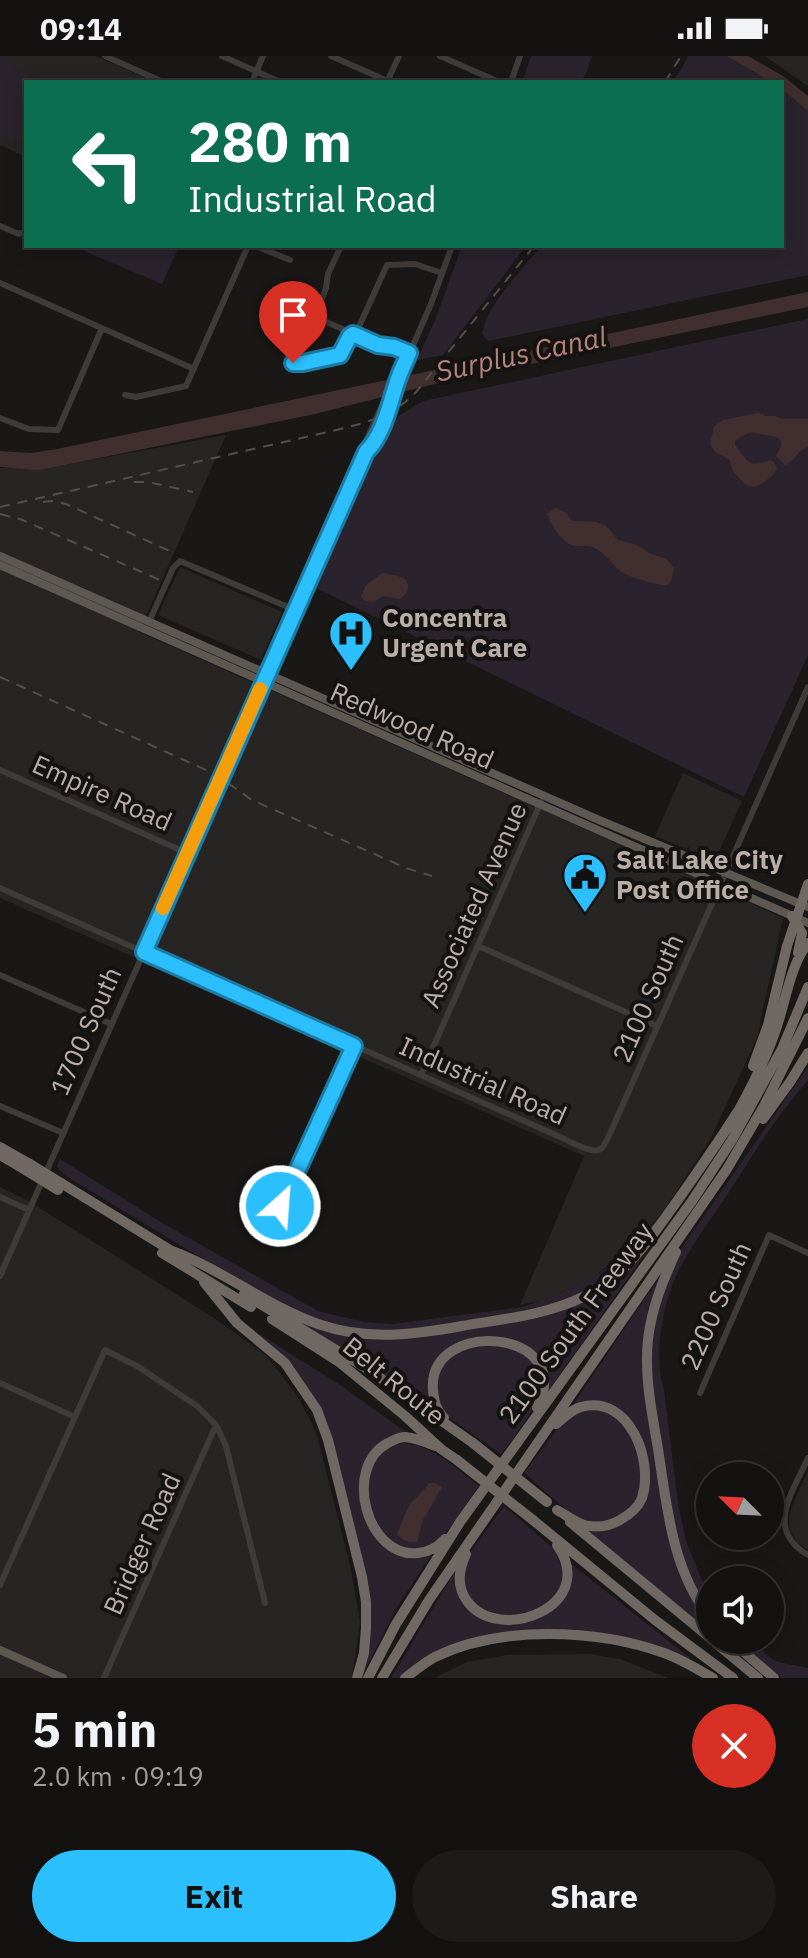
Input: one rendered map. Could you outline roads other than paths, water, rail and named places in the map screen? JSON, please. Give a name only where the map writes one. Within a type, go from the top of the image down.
[{"type":"highway","points":[[687,1187],[749,1077],[764,1039],[790,934],[808,884]]},
{"type":"highway","points":[[792,915],[802,933],[794,970]]},
{"type":"highway","points":[[678,1220],[738,1111],[770,1044],[794,970],[808,943]]},
{"type":"highway","name":"2100 South Freeway","points":[[368,1678],[404,1611],[460,1522],[678,1220],[732,1140],[782,1049],[808,987]]},
{"type":"highway","name":"2100 South Freeway","points":[[382,1678],[421,1612],[727,1169],[764,1106],[808,1018]]},
{"type":"highway","points":[[727,1169],[808,1053]]},
{"type":"highway","points":[[790,1082],[808,1063]]},
{"type":"highway","points":[[172,1251],[191,1258],[291,1312],[350,1333],[410,1335],[541,1312],[584,1297],[616,1276],[639,1254],[738,1111]]},
{"type":"highway","name":"Belt Route","points":[[0,1147],[28,1168],[339,1362],[441,1449],[655,1620],[733,1678]]},
{"type":"highway","name":"Belt Route","points":[[0,1155],[28,1168]]},
{"type":"highway","name":"Belt Route","points":[[59,1187],[369,1370],[470,1441],[696,1626]]},
{"type":"highway","points":[[696,1597],[678,1554],[670,1521],[647,1364],[651,1319],[659,1290],[676,1251],[691,1230],[704,1202]]},
{"type":"highway","points":[[198,1274],[237,1323],[285,1363],[317,1410],[328,1440],[364,1589],[366,1628],[364,1653],[357,1678]]},
{"type":"highway","points":[[470,1441],[440,1413],[435,1403],[435,1373],[446,1356],[473,1341],[509,1343],[535,1356],[542,1369],[544,1391],[539,1405],[498,1468]]},
{"type":"highway","points":[[543,1436],[575,1409],[602,1406],[613,1409],[626,1421],[643,1458],[642,1498],[630,1514],[612,1525],[592,1526],[557,1510]]},
{"type":"highway","points":[[441,1449],[404,1437],[382,1446],[365,1468],[365,1499],[376,1531],[385,1543],[409,1554],[423,1552],[441,1543],[460,1522]]},
{"type":"highway","points":[[468,1543],[459,1576],[464,1596],[471,1606],[487,1616],[500,1619],[530,1617],[553,1605],[567,1585],[567,1563],[559,1547],[543,1529]]},
{"type":"highway","points":[[405,1678],[433,1658],[488,1638],[584,1635],[635,1644],[666,1654],[713,1678]]},
{"type":"highway","name":"Belt Route","points":[[729,1654],[758,1678]]},
{"type":"highway","points":[[746,1654],[774,1678]]},
{"type":"main road","name":"Redwood Road","points":[[0,556],[265,678]]},
{"type":"main road","name":"Redwood Road","points":[[0,565],[542,800],[808,923]]},
{"type":"main road","name":"Redwood Road","points":[[542,800],[808,907]]},
{"type":"main road","points":[[0,1650],[63,1678]]},
{"type":"street","points":[[105,56],[159,80]]},
{"type":"street","points":[[124,64],[127,56]]},
{"type":"street","points":[[222,56],[276,80]]},
{"type":"street","points":[[253,80],[263,56]]},
{"type":"street","points":[[331,56],[384,80]]},
{"type":"street","points":[[389,80],[399,56]]},
{"type":"street","points":[[440,56],[494,80]]},
{"type":"street","points":[[512,80],[520,56]]},
{"type":"street","points":[[0,226],[24,232]]},
{"type":"street","points":[[125,395],[136,397],[182,388],[189,382],[247,248]]},
{"type":"street","points":[[261,248],[290,260]]},
{"type":"street","points":[[340,248],[316,312],[320,319],[378,345],[409,353]]},
{"type":"street","name":"1700 South","points":[[0,1276],[295,610],[366,452],[373,445],[451,248]]},
{"type":"street","points":[[293,363],[340,355],[350,336],[357,331],[387,265],[415,264],[442,273]]},
{"type":"street","points":[[0,283],[194,369]]},
{"type":"street","points":[[0,418],[29,429],[58,430],[102,328]]},
{"type":"street","name":"1700 South","points":[[366,452],[366,441],[383,403],[397,382]]},
{"type":"street","points":[[149,622],[178,562],[185,562],[295,610]]},
{"type":"street","name":"2100 South","points":[[601,1149],[808,687]]},
{"type":"street","name":"Empire Road","points":[[0,770],[187,853]]},
{"type":"street","name":"Associated Avenue","points":[[421,1075],[542,800]]},
{"type":"street","name":"Industrial Road","points":[[0,888],[585,1148],[601,1149]]},
{"type":"street","points":[[478,946],[657,1026]]},
{"type":"street","points":[[0,975],[111,1024]]},
{"type":"street","points":[[276,1208],[283,1202],[354,1046]]},
{"type":"street","points":[[0,1106],[63,1133]]},
{"type":"street","points":[[0,1197],[29,1210]]},
{"type":"street","name":"2200 South","points":[[700,1393],[769,1235],[808,1253]]},
{"type":"street","points":[[0,1585],[105,1350],[171,1388],[197,1406],[216,1425],[226,1446],[265,1603]]},
{"type":"street","points":[[0,1383],[75,1417]]},
{"type":"street","name":"Bridger Road","points":[[104,1678],[216,1425]]},
{"type":"street","points":[[808,1458],[787,1506],[784,1521],[791,1541],[808,1555]]},
{"type":"water","points":[[727,56],[748,56],[783,76],[808,96],[808,111],[784,91],[784,80],[768,80]]},
{"type":"water","name":"Surplus Canal","points":[[808,292],[808,307],[430,385],[315,414],[50,468],[0,467],[0,451],[31,453],[57,449]]},
{"type":"water","points":[[757,413],[782,419],[808,419],[808,447],[785,465],[776,456],[781,444],[778,438],[752,432],[735,441],[743,456],[753,464],[770,460],[777,469],[765,482],[753,487],[742,482],[730,460],[715,452],[710,445],[714,426],[723,420]]},
{"type":"water","points":[[555,508],[567,513],[571,520],[606,526],[618,540],[667,559],[674,568],[669,584],[660,585],[631,577],[591,546],[570,544],[558,533],[547,514]]},
{"type":"water","points":[[382,573],[405,579],[407,592],[400,599],[383,596],[374,602],[363,600],[361,596],[366,585]]},
{"type":"water","points":[[430,1483],[442,1487],[423,1520],[417,1542],[406,1541],[397,1534],[409,1505]]},
{"type":"railway","points":[[666,80],[681,56]]},
{"type":"railway","points":[[0,507],[332,431],[388,413],[417,391],[532,248]]},
{"type":"railway","points":[[134,482],[193,492]]},
{"type":"railway","points":[[43,502],[66,504],[172,552]]},
{"type":"railway","points":[[0,514],[20,519],[160,580]]},
{"type":"railway","points":[[0,677],[215,774],[252,800],[406,868],[432,876]]},
{"type":"place","name":"Concentra Urgent Care","points":[[351,672]]},
{"type":"place","name":"Salt Lake City Post Office","points":[[585,914]]}]
